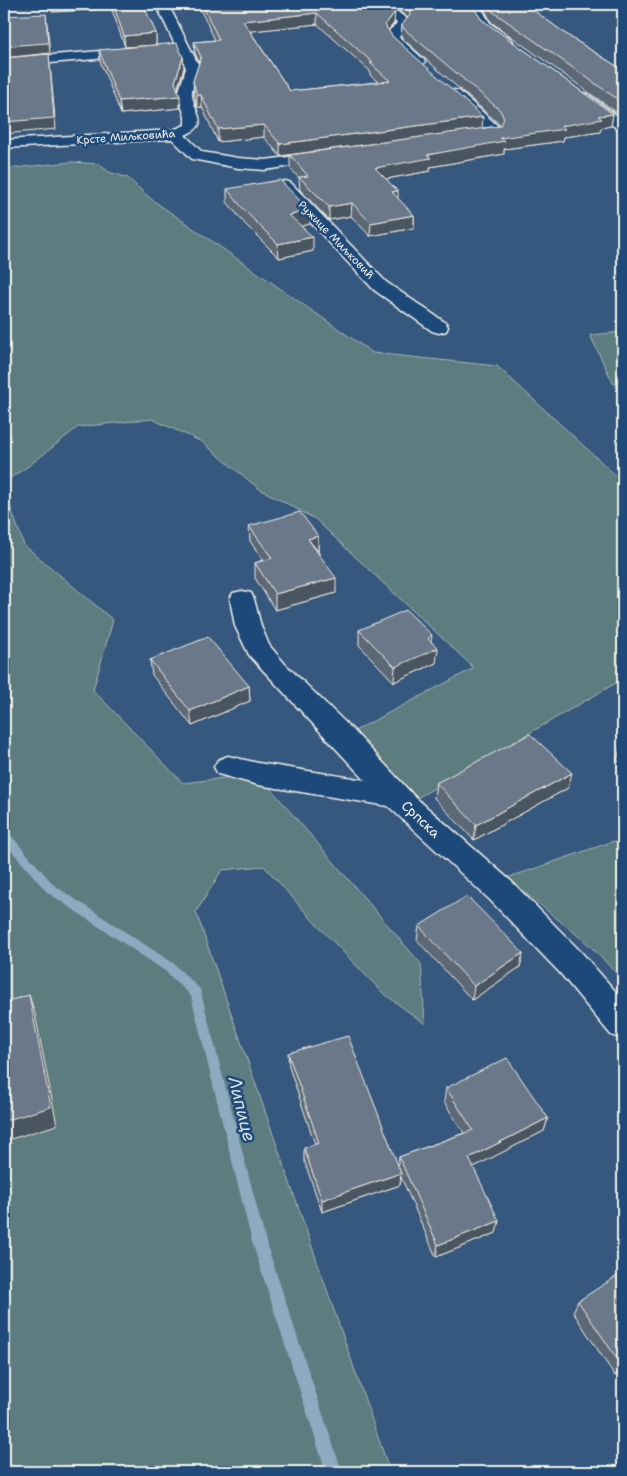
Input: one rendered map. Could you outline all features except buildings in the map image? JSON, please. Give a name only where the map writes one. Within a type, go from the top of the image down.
[{"type":"street","points":[[57,8],[112,4]]},
{"type":"street","points":[[162,4],[184,48],[165,50]]},
{"type":"street","points":[[380,4],[403,22],[392,38],[426,69]]},
{"type":"street","points":[[468,4],[480,14],[485,25],[521,51]]},
{"type":"street","name":"Крсте Миљковића","points":[[4,144],[176,134],[189,130],[193,125],[185,94],[193,68],[184,48]]},
{"type":"street","points":[[4,63],[146,51]]},
{"type":"street","points":[[447,140],[488,134],[494,130],[448,88]]},
{"type":"street","points":[[569,88],[623,126]]},
{"type":"street","points":[[176,134],[197,156],[238,164],[265,165],[339,156]]},
{"type":"street","name":"Ружице Миљковић","points":[[265,165],[380,286],[439,327]]},
{"type":"street","name":"Српска","points":[[242,599],[248,626],[258,649],[405,805],[501,891],[571,963],[623,1024]]},
{"type":"street","points":[[228,767],[258,774],[397,796]]},
{"type":"green space","points":[[72,162],[99,164],[109,172],[128,178],[151,199],[373,353],[497,366],[623,482],[623,679],[405,805],[343,737],[474,668],[315,519],[258,488],[202,442],[152,419],[78,427],[30,465],[4,482],[4,169]]},
{"type":"green space","points":[[623,332],[623,390],[613,383],[590,335]]},
{"type":"green space","points":[[4,489],[24,545],[113,620],[93,690],[183,783],[258,774],[421,964],[425,1024],[383,993],[316,924],[264,866],[222,870],[196,912],[390,1472],[4,1472]]},
{"type":"green space","points":[[614,841],[623,847],[623,980],[588,944],[507,878]]},
{"type":"waterway","name":"Липице","points":[[4,835],[51,889],[169,967],[196,993],[259,1242],[334,1472]]}]
